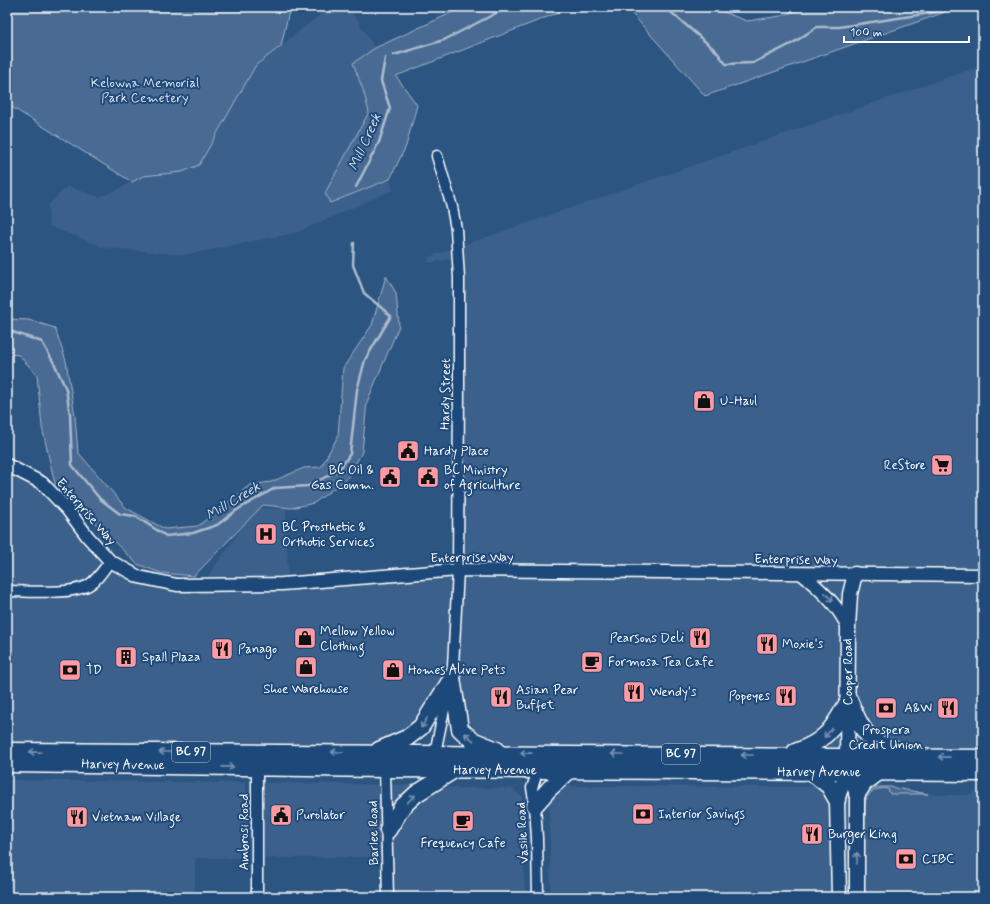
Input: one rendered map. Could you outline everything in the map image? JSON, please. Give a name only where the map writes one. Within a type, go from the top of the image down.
[{"type":"highway","points":[[376,752],[407,738],[421,727],[452,678]]},
{"type":"highway","points":[[452,678],[460,729],[472,740],[504,753]]},
{"type":"highway","points":[[786,755],[810,747],[828,735],[849,700]]},
{"type":"highway","points":[[849,700],[866,735],[883,748],[920,756]]},
{"type":"highway","name":"Harvey Avenue","points":[[7,751],[287,751],[435,754],[786,755],[847,763],[879,772],[983,773]]},
{"type":"highway","points":[[257,767],[266,758],[287,751]]},
{"type":"highway","points":[[403,769],[423,762],[435,754]]},
{"type":"highway","points":[[538,770],[550,761],[576,754]]},
{"type":"highway","name":"Harvey Avenue","points":[[7,764],[454,770],[571,769],[810,771],[847,763],[920,756],[983,758]]},
{"type":"highway","points":[[535,805],[549,789],[571,769]]},
{"type":"highway","points":[[388,830],[402,807],[416,794],[454,770]]},
{"type":"highway","points":[[810,771],[829,786],[837,800]]},
{"type":"highway","points":[[858,794],[864,783],[879,772]]},
{"type":"main road","name":"Cooper Road","points":[[839,897],[837,800],[847,763],[849,700],[848,627],[850,594],[855,574]]},
{"type":"main road","name":"Cooper Road","points":[[847,763],[858,794],[857,897]]},
{"type":"street","name":"Hardy Street","points":[[435,754],[452,678],[458,570],[460,278],[453,214],[437,156]]},
{"type":"street","name":"Enterprise Way","points":[[7,465],[42,483],[67,509],[88,537],[110,561],[139,577],[177,584],[282,584],[458,570],[983,575]]},
{"type":"street","points":[[7,591],[71,590],[88,586],[96,579],[110,561]]},
{"type":"street","points":[[802,574],[832,600],[840,611],[848,627]]},
{"type":"street","name":"Ambrosi Road","points":[[257,767],[257,897]]},
{"type":"street","name":"Barlee Road","points":[[385,769],[388,830],[388,897]]},
{"type":"street","name":"Vasile Road","points":[[538,770],[532,788],[535,805],[538,897]]},
{"type":"shaded area","points":[[330,7],[349,7],[375,48],[353,63],[369,112],[325,193],[330,203],[390,179],[393,190],[295,233],[184,255],[106,248],[49,226],[48,205],[67,186],[99,197],[117,190],[143,176],[182,172],[199,165],[256,65]]},
{"type":"shaded area","points":[[983,65],[983,569],[463,566],[463,257],[427,263],[429,257]]},
{"type":"shaded area","points":[[7,460],[12,461],[113,556],[140,574],[182,580],[206,579],[256,508],[286,509],[288,578],[452,575],[446,679],[419,724],[375,746],[7,746]]},
{"type":"shaded area","points":[[461,575],[983,579],[983,749],[503,745],[479,734],[467,719],[455,678],[462,606]]},
{"type":"shaded area","points":[[7,780],[246,783],[246,858],[195,858],[195,897],[7,897]]},
{"type":"shaded area","points":[[264,783],[413,785],[446,788],[512,788],[522,797],[525,897],[384,897],[384,857],[264,858]]},
{"type":"shaded area","points":[[568,786],[885,787],[937,795],[966,795],[983,790],[983,897],[551,897],[549,805],[555,792]]},
{"type":"green space","name":"Kelowna Memorial Park Cemetery","points":[[7,7],[290,7],[281,46],[256,65],[199,165],[182,172],[143,176],[132,182],[7,104]]},
{"type":"green space","points":[[464,7],[573,7],[396,76],[417,105],[406,146],[390,179],[330,203],[325,193],[369,112],[353,63],[375,48]]},
{"type":"green space","points":[[626,7],[710,7],[747,21],[781,16],[807,7],[960,7],[705,96]]},
{"type":"green space","points":[[386,276],[396,293],[399,326],[367,402],[362,452],[348,478],[314,503],[291,508],[263,505],[194,576],[161,573],[137,564],[55,484],[42,427],[37,375],[19,355],[7,354],[7,319],[29,320],[55,328],[66,361],[75,416],[78,452],[126,508],[165,529],[198,526],[250,485],[271,482],[304,468],[321,467],[338,436],[343,368],[372,325]]},
{"type":"green space","points":[[876,787],[890,787],[928,794],[890,794],[888,789],[879,789],[872,791],[867,797],[865,805],[864,897],[863,800],[868,792]]},
{"type":"waterway","name":"Mill Creek","points":[[394,55],[444,40],[508,7]]},
{"type":"waterway","name":"Mill Creek","points":[[665,7],[716,51],[726,64],[753,63],[793,43],[817,27],[839,27],[970,7]]},
{"type":"waterway","name":"Mill Creek","points":[[356,187],[379,142],[390,108],[381,81],[385,58]]},
{"type":"waterway","name":"Mill Creek","points":[[7,330],[42,342],[55,365],[66,389],[70,414],[72,465],[100,499],[120,514],[135,516],[166,536],[193,533],[217,525],[237,510],[275,488],[308,486],[339,470],[350,454],[357,390],[365,360],[391,316],[364,293],[353,265],[354,243]]},
{"type":"place","name":"U-Haul","points":[[704,401]]},
{"type":"place","name":"Hardy Place","points":[[408,451]]},
{"type":"place","name":"ReStore","points":[[942,465]]},
{"type":"place","name":"BC Oil & Gas Comm.","points":[[390,477]]},
{"type":"place","name":"BC Ministry of Agriculture","points":[[428,477]]},
{"type":"place","name":"BC Prosthetic & Orthotic Services","points":[[266,534]]},
{"type":"place","name":"Mellow Yellow Clothing","points":[[305,638]]},
{"type":"place","name":"Pearsons Deli","points":[[700,638]]},
{"type":"place","name":"Moxie's","points":[[767,644]]},
{"type":"place","name":"Panago","points":[[222,649]]},
{"type":"place","name":"Spall Plaza","points":[[126,657]]},
{"type":"place","name":"Formosa Tea Cafe","points":[[592,662]]},
{"type":"place","name":"Shoe Warehouse","points":[[306,667]]},
{"type":"place","name":"TD","points":[[70,670]]},
{"type":"place","name":"Homes Alive Pets","points":[[393,670]]},
{"type":"place","name":"Wendy's","points":[[634,692]]},
{"type":"place","name":"Popeyes","points":[[786,696]]},
{"type":"place","name":"Asian Pear Buffet","points":[[501,697]]},
{"type":"place","name":"Prospera Credit Union","points":[[886,708]]},
{"type":"place","name":"A&W","points":[[948,708]]},
{"type":"place","name":"Interior Savings","points":[[643,814]]},
{"type":"place","name":"Purolator","points":[[281,815]]},
{"type":"place","name":"Vietnam Village","points":[[77,817]]},
{"type":"place","name":"Frequency Cafe","points":[[463,821]]},
{"type":"place","name":"Burger King","points":[[812,834]]},
{"type":"place","name":"CIBC","points":[[906,859]]}]
